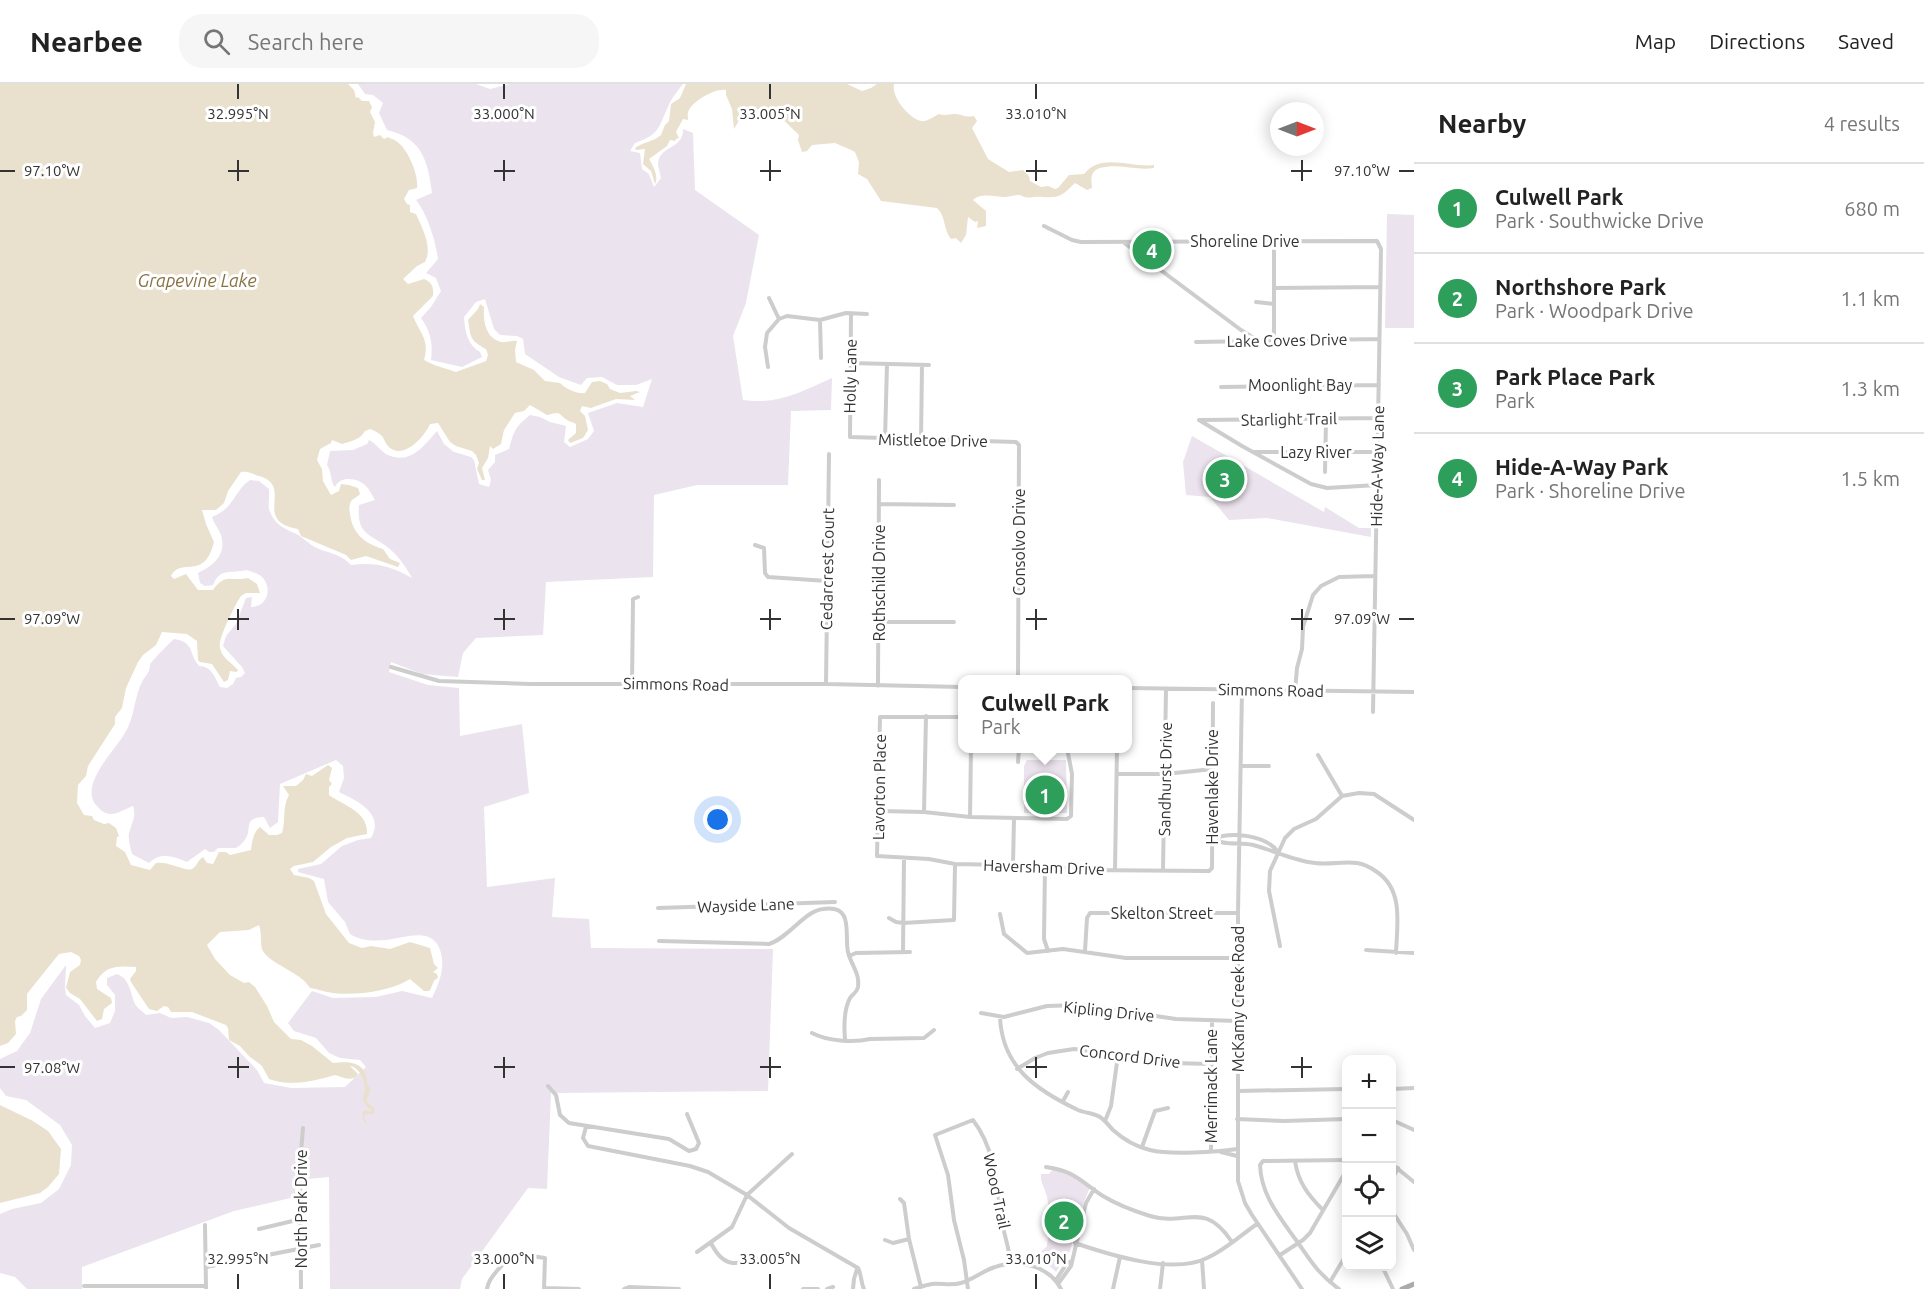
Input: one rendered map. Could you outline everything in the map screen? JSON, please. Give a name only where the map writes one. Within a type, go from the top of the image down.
[{"type":"main road","points":[[1402,1289],[1414,1284]]},
{"type":"street","name":"Shoreline Drive","points":[[1044,226],[1076,241],[1377,241]]},
{"type":"street","points":[[1274,240],[1274,339]]},
{"type":"street","points":[[1122,241],[1258,341]]},
{"type":"street","name":"Hide-A-Way Lane","points":[[1373,712],[1381,248],[1377,241]]},
{"type":"street","points":[[1274,288],[1380,287]]},
{"type":"street","points":[[769,298],[779,319]]},
{"type":"street","points":[[1256,302],[1274,304]]},
{"type":"street","points":[[768,367],[765,347],[766,333],[779,319],[787,316],[820,320],[839,314],[867,314]]},
{"type":"street","name":"Holly Lane","points":[[850,437],[851,314]]},
{"type":"street","points":[[820,320],[821,358]]},
{"type":"street","name":"Lake Coves Drive","points":[[1196,342],[1379,339]]},
{"type":"street","points":[[850,363],[929,365]]},
{"type":"street","points":[[885,440],[887,364]]},
{"type":"street","points":[[921,440],[922,365]]},
{"type":"street","name":"Moonlight Bay","points":[[1221,387],[1379,385]]},
{"type":"street","name":"Starlight Trail","points":[[1253,452],[1199,420],[1378,418]]},
{"type":"street","points":[[1325,472],[1326,419]]},
{"type":"street","name":"Mistletoe Drive","points":[[850,437],[885,440],[1016,442]]},
{"type":"street","name":"Consolvo Drive","points":[[1016,442],[1020,448],[1018,675]]},
{"type":"street","points":[[1253,452],[1311,484],[1327,488],[1377,485]]},
{"type":"street","name":"Lazy River","points":[[1253,452],[1378,452]]},
{"type":"street","name":"Cedarcrest Court","points":[[826,684],[829,454]]},
{"type":"street","name":"Rothschild Drive","points":[[878,687],[879,480]]},
{"type":"street","points":[[879,504],[954,505]]},
{"type":"street","points":[[755,545],[764,548],[765,573],[768,577],[827,581]]},
{"type":"street","points":[[1295,691],[1303,627],[1313,595],[1321,586],[1339,578],[1375,576]]},
{"type":"street","points":[[632,684],[633,600],[638,597]]},
{"type":"street","points":[[879,622],[954,622]]},
{"type":"street","name":"Simmons Road","points":[[391,667],[439,681],[530,684],[826,684],[878,687],[958,687]]},
{"type":"street","name":"Simmons Road","points":[[1132,688],[1414,692]]},
{"type":"street","name":"Sandhurst Drive","points":[[1163,870],[1166,689]]},
{"type":"street","name":"McKamy Creek Road","points":[[1242,690],[1238,913],[1238,1181],[1245,1203],[1257,1224],[1302,1289]]},
{"type":"street","name":"Havenlake Drive","points":[[1212,870],[1213,703]]},
{"type":"street","points":[[924,812],[926,716],[958,717]]},
{"type":"street","name":"Lavorton Place","points":[[877,856],[880,811],[880,717],[926,716]]},
{"type":"street","points":[[970,817],[971,753]]},
{"type":"street","points":[[1018,753],[1018,762]]},
{"type":"street","points":[[880,811],[924,812],[970,817],[1064,819],[1071,816],[1072,774],[1068,753]]},
{"type":"street","points":[[1115,870],[1117,753]]},
{"type":"street","points":[[1318,755],[1342,796]]},
{"type":"street","points":[[1241,766],[1269,766]]},
{"type":"street","points":[[1117,774],[1165,774],[1213,769]]},
{"type":"street","points":[[1280,946],[1269,891],[1270,871],[1285,838],[1294,829],[1317,819],[1342,796],[1359,793],[1374,794],[1414,820]]},
{"type":"street","points":[[1013,866],[1014,818]]},
{"type":"street","points":[[1212,839],[1219,836],[1254,837],[1273,845],[1278,852]]},
{"type":"street","points":[[1212,839],[1218,843],[1240,843],[1315,863],[1365,864],[1385,878],[1395,894],[1397,903],[1396,953]]},
{"type":"street","name":"Haversham Drive","points":[[877,856],[929,859],[955,864],[1045,866],[1079,870],[1212,870]]},
{"type":"street","points":[[903,952],[904,858]]},
{"type":"street","points":[[889,918],[903,923],[954,920],[955,864]]},
{"type":"street","points":[[1045,866],[1044,939],[1048,951]]},
{"type":"street","name":"Wayside Lane","points":[[658,908],[835,902]]},
{"type":"street","points":[[659,941],[769,944],[782,938],[819,909],[839,911],[845,918],[849,956],[855,967],[858,983],[858,991],[850,999],[845,1018],[845,1039]]},
{"type":"street","name":"Skelton Street","points":[[1085,951],[1087,918],[1090,913],[1238,913]]},
{"type":"street","points":[[1000,914],[1004,934],[1027,953],[1063,949],[1126,958],[1238,958]]},
{"type":"street","points":[[1366,950],[1414,953]]},
{"type":"street","points":[[849,956],[856,953],[910,952]]},
{"type":"street","name":"Kipling Drive","points":[[981,1013],[1000,1017],[1047,1006],[1080,1005],[1176,1019],[1238,1021]]},
{"type":"street","points":[[1000,1017],[1003,1042],[1017,1069],[1028,1081],[1105,1121],[1115,1132],[1154,1151],[1221,1152],[1237,1149]]},
{"type":"street","name":"Merrimack Lane","points":[[1211,1152],[1212,1020]]},
{"type":"street","points":[[812,1033],[820,1037],[845,1039],[924,1038],[934,1030]]},
{"type":"street","name":"Concord Drive","points":[[1017,1069],[1035,1058],[1058,1050],[1074,1049],[1170,1063],[1212,1064]]},
{"type":"street","points":[[1105,1121],[1111,1106],[1118,1055]]},
{"type":"street","points":[[548,1086],[556,1095],[562,1119],[569,1123],[669,1139],[688,1151],[696,1149],[699,1143],[687,1114]]},
{"type":"street","points":[[1396,1089],[1414,1088]]},
{"type":"street","points":[[1238,1091],[1342,1089]]},
{"type":"street","points":[[1063,1101],[1068,1092]]},
{"type":"street","points":[[1142,1147],[1155,1111],[1168,1108]]},
{"type":"street","points":[[1238,1119],[1284,1121],[1342,1119]]},
{"type":"street","name":"Wood Trail","points":[[968,1281],[954,1220],[948,1175],[935,1135],[973,1120],[983,1134],[995,1172],[1011,1264]]},
{"type":"street","points":[[1396,1122],[1414,1130]]},
{"type":"street","points":[[586,1127],[584,1138],[588,1146],[690,1166],[708,1172],[747,1195],[789,1228],[858,1268],[864,1289]]},
{"type":"street","name":"North Park Drive","points":[[301,1289],[300,1165],[303,1128]]},
{"type":"street","points":[[1221,1152],[1237,1156]]},
{"type":"street","points":[[697,1252],[732,1227],[747,1195],[792,1154]]},
{"type":"street","points":[[1339,1289],[1316,1270],[1266,1195],[1260,1173],[1260,1162],[1342,1160]]},
{"type":"street","points":[[1295,1161],[1299,1181],[1309,1196],[1323,1210]]},
{"type":"street","points":[[1046,1167],[1068,1172],[1111,1201],[1150,1216],[1171,1218],[1192,1215],[1206,1218],[1222,1227],[1232,1242]]},
{"type":"street","points":[[1396,1172],[1398,1168],[1414,1182]]},
{"type":"street","points":[[1280,1255],[1310,1233],[1342,1179]]},
{"type":"street","points":[[1057,1282],[1069,1269],[1086,1203],[1094,1189]]},
{"type":"street","points":[[900,1199],[904,1203],[909,1239],[921,1287]]},
{"type":"street","points":[[1396,1217],[1414,1250]]},
{"type":"street","points":[[259,1229],[302,1219]]},
{"type":"street","points":[[1075,1243],[1120,1257],[1186,1264],[1202,1260],[1257,1224]]},
{"type":"street","points":[[84,1286],[206,1288],[205,1225]]},
{"type":"street","points":[[885,1240],[893,1243],[909,1239]]},
{"type":"street","points":[[711,1242],[720,1258],[726,1262],[734,1264],[761,1257]]},
{"type":"street","points":[[206,1267],[318,1245]]},
{"type":"street","points":[[487,1289],[490,1280],[509,1258],[517,1256],[544,1258],[544,1289],[579,1289]]},
{"type":"street","points":[[1113,1289],[1120,1257]]},
{"type":"street","points":[[1202,1260],[1204,1289]]},
{"type":"street","points":[[1160,1289],[1163,1263]]},
{"type":"street","points":[[1330,1282],[1342,1263]]},
{"type":"street","points":[[914,1289],[932,1284],[959,1284],[997,1266],[1011,1264],[1038,1267],[1047,1271],[1060,1289]]},
{"type":"street","points":[[853,1289],[858,1268]]},
{"type":"street","points":[[1384,1271],[1393,1289]]},
{"type":"street","points":[[968,1281],[968,1289]]},
{"type":"street","points":[[827,1289],[834,1287]]},
{"type":"street","points":[[624,1289],[679,1289]]},
{"type":"street","points":[[803,1289],[818,1289]]},
{"type":"shaded area","points":[[358,84],[476,84],[490,89],[510,84],[683,84],[672,99],[658,129],[650,136],[635,143],[630,151],[640,153],[642,169],[649,174],[654,187],[661,178],[658,165],[660,157],[680,140],[683,129],[693,133],[695,190],[759,235],[746,303],[733,336],[743,400],[779,399],[832,378],[831,410],[791,411],[788,485],[697,485],[654,495],[653,577],[546,582],[543,635],[476,638],[463,653],[458,677],[422,674],[391,662],[389,672],[428,685],[459,688],[460,736],[522,724],[529,793],[484,807],[487,887],[555,878],[552,917],[589,919],[591,948],[773,949],[768,1091],[551,1093],[547,1189],[528,1188],[462,1279],[460,1289],[330,1289],[329,1177],[296,1180],[295,1197],[234,1211],[82,1267],[82,1289],[27,1289],[15,1277],[0,1273],[0,1214],[41,1203],[59,1189],[71,1165],[72,1145],[60,1125],[26,1100],[6,1096],[0,1088],[0,1059],[17,1051],[30,1033],[41,999],[66,965],[66,995],[79,1005],[95,1028],[110,1023],[115,1011],[115,995],[107,985],[107,978],[117,974],[125,979],[135,1004],[146,1015],[160,1013],[171,1018],[187,1017],[209,1023],[219,1030],[257,1070],[264,1083],[291,1088],[345,1087],[366,1067],[360,1060],[340,1058],[329,1053],[316,1038],[294,1031],[288,1023],[312,991],[333,998],[376,997],[402,991],[432,998],[441,976],[441,953],[432,939],[418,935],[372,940],[350,934],[345,922],[328,902],[324,879],[298,872],[298,869],[321,864],[342,846],[371,838],[374,830],[375,822],[367,809],[339,792],[344,778],[343,766],[336,760],[280,784],[278,822],[270,828],[264,817],[253,819],[249,825],[247,837],[236,848],[218,848],[214,852],[205,849],[187,862],[162,856],[149,863],[132,854],[129,836],[134,816],[133,806],[118,813],[109,814],[96,805],[92,797],[92,788],[100,768],[128,727],[140,686],[149,671],[150,664],[174,639],[181,640],[188,645],[199,666],[210,670],[220,687],[227,688],[236,678],[245,673],[223,646],[226,636],[236,624],[246,598],[252,597],[251,607],[256,606],[264,601],[268,592],[261,576],[246,570],[223,573],[213,585],[205,586],[200,583],[198,573],[217,559],[222,548],[221,535],[212,517],[230,505],[250,480],[259,481],[269,489],[270,512],[277,523],[283,527],[318,549],[337,555],[351,565],[383,566],[412,578],[395,554],[367,534],[360,524],[359,505],[375,500],[363,483],[345,479],[337,483],[335,487],[333,485],[327,465],[330,451],[353,450],[367,444],[369,440],[388,455],[403,458],[416,452],[437,431],[444,444],[454,452],[474,460],[479,484],[489,487],[491,480],[488,470],[495,462],[495,455],[509,449],[516,430],[530,415],[566,426],[564,442],[570,447],[588,439],[594,431],[588,413],[617,403],[643,407],[652,379],[636,385],[617,385],[602,377],[587,378],[581,385],[559,377],[525,354],[523,339],[517,336],[500,335],[494,329],[485,299],[476,302],[464,317],[467,337],[482,357],[462,367],[431,360],[430,338],[421,318],[441,291],[436,278],[426,273],[438,259],[430,228],[416,200],[432,193],[428,171],[416,145],[399,134],[387,130],[379,113],[383,103],[373,95],[365,94]]},
{"type":"shaded area","points":[[1387,214],[1414,215],[1414,328],[1385,328]]},
{"type":"shaded area","points":[[1137,244],[1163,244],[1153,255]]},
{"type":"shaded area","points":[[1192,436],[1324,512],[1325,507],[1359,528],[1371,528],[1371,537],[1267,518],[1229,520],[1210,497],[1186,495],[1183,462]]},
{"type":"shaded area","points":[[1027,760],[1066,760],[1067,813],[1024,813],[1024,766]]},
{"type":"shaded area","points":[[1053,1169],[1070,1174],[1090,1187],[1070,1251],[1056,1272],[1039,1261],[1019,1258],[1038,1253],[1047,1246],[1049,1209],[1041,1174],[1049,1174]]},
{"type":"water","name":"Grapevine Lake","points":[[0,84],[348,84],[354,90],[356,98],[369,101],[372,107],[370,112],[375,122],[374,137],[380,135],[384,139],[388,137],[395,140],[405,150],[414,170],[417,188],[409,190],[404,199],[410,205],[410,212],[416,214],[426,238],[428,250],[425,262],[403,279],[408,284],[424,279],[433,288],[433,296],[413,316],[425,342],[424,360],[456,372],[486,361],[488,355],[486,349],[476,343],[472,337],[468,320],[480,304],[484,307],[485,322],[490,335],[500,342],[517,341],[516,362],[534,370],[545,381],[560,383],[571,391],[582,393],[585,393],[592,382],[600,381],[620,393],[640,392],[630,396],[635,400],[616,399],[591,408],[582,406],[580,411],[585,416],[588,430],[583,438],[570,443],[568,440],[576,433],[576,424],[559,413],[547,415],[530,405],[524,411],[515,413],[504,430],[501,444],[493,449],[490,446],[488,458],[482,468],[485,480],[482,480],[477,469],[479,463],[476,455],[450,442],[438,423],[430,424],[414,445],[402,451],[390,448],[382,436],[370,429],[358,438],[342,444],[332,440],[320,449],[317,460],[322,469],[323,481],[331,495],[339,491],[341,484],[358,488],[360,494],[352,500],[349,507],[353,527],[365,541],[383,549],[390,559],[400,563],[398,567],[366,556],[351,560],[346,555],[301,536],[298,529],[284,525],[277,519],[274,511],[274,487],[269,481],[250,473],[241,472],[228,491],[224,503],[216,510],[202,510],[214,542],[210,554],[199,565],[181,568],[171,576],[174,579],[186,574],[198,590],[213,590],[225,579],[248,578],[257,584],[260,593],[246,593],[241,596],[221,637],[220,648],[223,655],[238,670],[237,672],[230,671],[228,680],[224,682],[212,664],[198,660],[197,641],[187,634],[162,632],[156,645],[138,662],[126,688],[122,708],[115,717],[115,724],[88,766],[86,776],[78,785],[77,803],[84,815],[92,816],[94,820],[104,824],[109,823],[116,828],[119,836],[116,846],[125,852],[131,865],[150,870],[156,863],[161,863],[189,870],[194,868],[203,857],[207,863],[213,864],[219,852],[226,852],[230,855],[251,850],[254,835],[260,827],[269,835],[282,833],[289,795],[283,786],[296,786],[306,774],[312,776],[328,765],[332,768],[329,795],[359,814],[364,820],[367,834],[347,838],[331,847],[313,862],[290,869],[294,875],[314,881],[326,914],[349,943],[362,948],[371,946],[390,949],[410,942],[430,948],[434,964],[438,968],[433,972],[438,978],[429,991],[424,991],[410,979],[393,987],[362,993],[342,994],[310,988],[299,977],[265,954],[262,949],[259,925],[249,930],[220,932],[207,945],[215,959],[230,975],[244,983],[249,982],[255,987],[274,1022],[291,1039],[301,1040],[312,1046],[333,1063],[352,1063],[364,1070],[367,1084],[371,1089],[366,1101],[375,1109],[373,1114],[365,1114],[364,1118],[368,1125],[363,1120],[362,1114],[365,1110],[370,1112],[372,1110],[363,1101],[364,1082],[356,1069],[350,1066],[358,1074],[350,1079],[335,1075],[310,1081],[286,1083],[269,1079],[262,1066],[240,1046],[229,1040],[226,1025],[192,1012],[171,1012],[168,1007],[164,1006],[157,1011],[149,1009],[130,979],[136,967],[113,968],[100,976],[96,982],[97,989],[111,998],[112,1003],[104,1009],[102,1019],[97,1021],[80,999],[66,988],[70,972],[80,965],[81,960],[79,956],[71,952],[59,954],[30,990],[27,994],[27,1010],[15,1021],[16,1034],[8,1043],[0,1046]]},
{"type":"water","points":[[686,84],[847,84],[862,91],[877,84],[894,84],[895,94],[906,111],[921,121],[926,121],[939,114],[974,116],[977,121],[972,128],[988,159],[1009,172],[1023,170],[1029,176],[1030,181],[1041,187],[1058,188],[1069,175],[1084,174],[1091,167],[1108,162],[1154,165],[1154,168],[1114,166],[1100,168],[1091,179],[1092,188],[1087,190],[1075,183],[1064,193],[1054,197],[1028,198],[1020,195],[976,198],[973,200],[986,211],[986,226],[977,228],[978,221],[975,222],[968,217],[966,235],[961,243],[956,238],[951,239],[937,208],[881,201],[867,179],[858,174],[859,162],[855,152],[835,143],[812,145],[807,151],[802,152],[798,140],[799,135],[773,110],[749,109],[734,129],[732,109],[726,90],[711,93],[695,102],[688,111],[688,120],[683,119],[676,132],[679,138],[675,141],[670,140],[667,146],[649,159],[656,174],[655,184],[651,171],[643,164],[645,149],[636,150],[635,148],[661,135],[669,121],[671,104],[680,98]]},
{"type":"water","points":[[0,1105],[48,1131],[61,1149],[59,1174],[48,1187],[40,1193],[0,1203]]},
{"type":"place","name":"Hide-A-Way Park","points":[[1152,250]]},
{"type":"place","name":"Park Place Park","points":[[1225,479]]},
{"type":"place","name":"Culwell Park","points":[[1045,795]]},
{"type":"place","name":"Northshore Park","points":[[1064,1221]]}]
